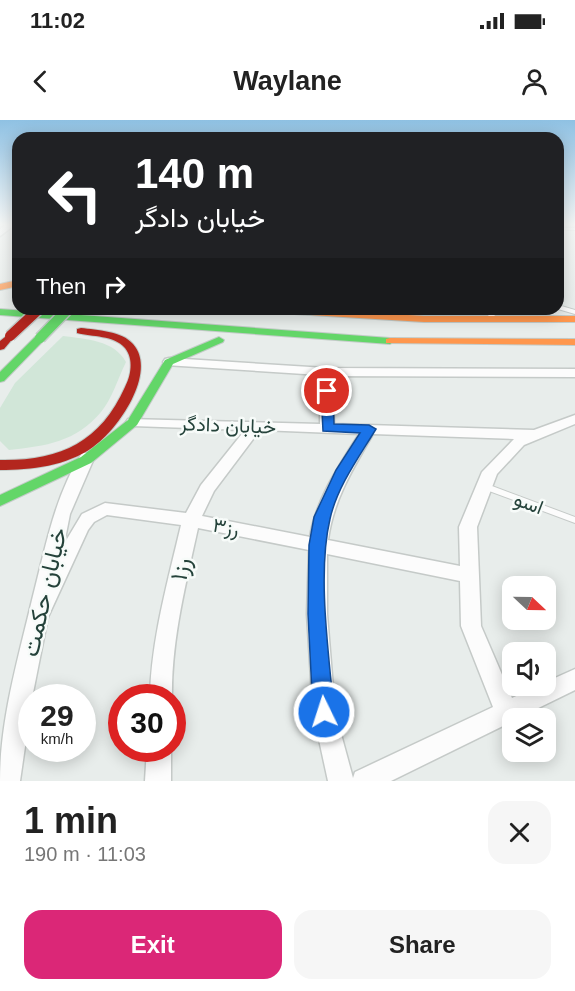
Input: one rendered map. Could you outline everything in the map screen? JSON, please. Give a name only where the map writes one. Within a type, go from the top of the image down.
[{"type":"main road","points":[[0,347],[33,315]]},
{"type":"main road","points":[[40,315],[386,341],[575,342]]},
{"type":"main road","points":[[0,379],[62,315]]},
{"type":"main road","points":[[224,315],[457,331],[575,328]]},
{"type":"main road","points":[[373,315],[424,319],[575,319]]},
{"type":"main road","points":[[0,325],[428,354],[575,355]]},
{"type":"main road","points":[[0,465],[33,465],[69,453],[88,451],[117,415],[135,378],[138,363],[130,347],[120,340],[107,335],[81,331]]},
{"type":"main road","points":[[0,501],[134,422],[151,388],[169,362],[219,340]]},
{"type":"main road","points":[[386,341],[428,354]]},
{"type":"street","points":[[169,362],[326,372],[575,373]]},
{"type":"street","points":[[326,372],[327,428]]},
{"type":"street","points":[[505,708],[471,626],[468,527],[490,472],[519,442],[575,419]]},
{"type":"street","name":"خیابان دادگر","points":[[134,422],[538,435]]},
{"type":"street","name":"رز۱","points":[[161,684],[174,598],[191,520],[207,489],[256,426]]},
{"type":"street","points":[[341,781],[324,712],[317,614],[318,545],[322,517],[344,470],[369,429]]},
{"type":"street","name":"خیابان حکمت","points":[[7,781],[29,656],[62,514],[88,451]]},
{"type":"street","name":"رز۳","points":[[40,613],[81,527],[88,518],[105,509],[191,520],[469,575]]},
{"type":"street","points":[[510,708],[575,679]]},
{"type":"street","points":[[364,781],[502,712]]},
{"type":"street","points":[[158,781],[159,762]]},
{"type":"lane","points":[[486,320],[492,315]]},
{"type":"lane","name":"اسو","points":[[484,486],[575,520]]},
{"type":"green space","points":[[63,336],[99,342],[121,355],[126,362],[112,395],[105,407],[91,422],[71,436],[35,447],[9,450],[0,441],[0,408],[15,383]]},
{"type":"traffic: fast","points":[[0,312],[12,313]]},
{"type":"traffic: fast","points":[[40,315],[390,341]]},
{"type":"traffic: fast","points":[[40,338],[62,315]]},
{"type":"traffic: fast","points":[[0,379],[40,338]]},
{"type":"traffic: fast","points":[[0,501],[86,460],[133,422],[169,362],[219,340]]},
{"type":"traffic: slow","points":[[0,287],[12,284]]},
{"type":"traffic: slow","points":[[359,315],[424,319],[575,319]]},
{"type":"traffic: slow","points":[[390,341],[575,342]]},
{"type":"traffic: jam","points":[[10,336],[33,315]]},
{"type":"traffic: jam","points":[[0,465],[23,465],[68,455],[98,437],[117,413],[133,383],[136,369],[135,356],[129,346],[119,339],[81,331]]},
{"type":"traffic: jam","points":[[0,347],[10,336]]},
{"type":"route","points":[[324,712],[317,614],[318,545],[322,517],[344,470],[369,429],[327,428],[327,391]]}]
